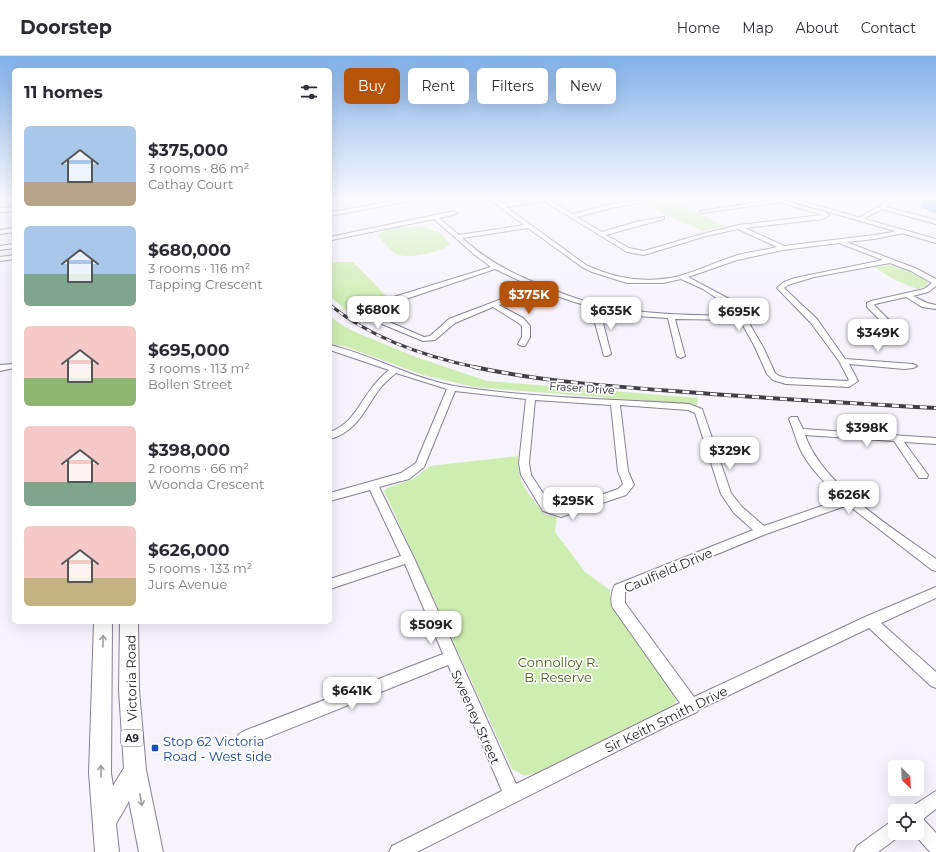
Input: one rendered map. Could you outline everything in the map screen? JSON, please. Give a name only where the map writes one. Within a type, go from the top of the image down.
[{"type":"highway","points":[[103,624],[100,773],[107,852]]},
{"type":"highway","name":"Victoria Road","points":[[129,624],[129,690],[135,770],[151,852]]},
{"type":"highway","points":[[104,822],[135,770]]},
{"type":"main road","points":[[917,235],[936,241]]},
{"type":"street","points":[[332,238],[346,235]]},
{"type":"street","points":[[458,237],[470,235]]},
{"type":"street","points":[[542,235],[594,271],[621,279],[643,282],[664,281],[682,277],[735,258],[782,248],[883,235]]},
{"type":"street","points":[[604,235],[627,250],[644,252],[703,235]]},
{"type":"street","points":[[755,235],[782,248]]},
{"type":"street","points":[[458,237],[483,259],[496,267],[538,287],[603,308],[633,313],[671,316],[742,318]]},
{"type":"street","points":[[837,241],[912,269],[936,283],[926,291],[873,302],[870,305],[896,331]]},
{"type":"street","points":[[0,248],[12,246]]},
{"type":"street","points":[[0,259],[12,257]]},
{"type":"street","points":[[682,277],[711,291],[730,303],[742,318],[759,347],[771,374],[776,378],[786,381],[849,384],[854,381],[843,361],[814,321],[780,288],[782,285],[790,282],[888,261]]},
{"type":"street","points":[[496,267],[374,306],[366,310],[368,315],[423,340],[432,338],[452,321],[538,287]]},
{"type":"street","points":[[907,295],[925,305],[936,307]]},
{"type":"street","points":[[492,304],[520,320],[526,326],[526,337],[522,344]]},
{"type":"street","points":[[603,308],[599,323],[607,354]]},
{"type":"street","points":[[671,316],[680,356]]},
{"type":"street","name":"Fraser Drive","points":[[332,348],[362,357],[394,370],[452,388],[531,397],[689,408],[699,411],[726,494],[738,510],[762,531]]},
{"type":"street","points":[[843,361],[864,361],[895,366],[913,366]]},
{"type":"street","points":[[0,368],[12,366]]},
{"type":"street","points":[[332,435],[343,431],[355,421],[380,383],[394,370]]},
{"type":"street","points":[[332,496],[405,476],[420,465],[452,388]]},
{"type":"street","points":[[531,397],[524,463],[526,475],[547,508],[561,513],[622,492],[629,485],[623,471],[615,403]]},
{"type":"street","points":[[794,419],[808,454],[849,501],[936,566]]},
{"type":"street","points":[[800,432],[936,441]]},
{"type":"street","points":[[897,439],[924,474]]},
{"type":"street","name":"Sweeney Street","points":[[374,485],[408,558],[450,658],[512,795]]},
{"type":"street","name":"Caulfield Drive","points":[[692,707],[618,604],[619,588],[762,531],[849,501]]},
{"type":"street","points":[[332,583],[408,558]]},
{"type":"street","name":"Sir Keith Smith Drive","points":[[398,852],[692,707],[870,621],[936,592]]},
{"type":"street","points":[[870,621],[936,681]]},
{"type":"street","points":[[244,739],[450,658]]},
{"type":"street","points":[[924,808],[936,799]]},
{"type":"street","points":[[924,833],[936,846]]},
{"type":"street","points":[[863,852],[888,834]]},
{"type":"green space","points":[[377,235],[442,235],[450,244],[440,250],[410,256],[398,255]]},
{"type":"green space","points":[[332,262],[353,262],[388,298],[348,312],[332,298]]},
{"type":"green space","points":[[891,265],[926,278],[928,286],[917,289],[895,280],[874,267]]},
{"type":"green space","points":[[332,318],[357,333],[416,357],[487,381],[698,398],[697,405],[474,387],[423,375],[344,346],[332,344]]},
{"type":"green space","name":"Connolloy R. B. Reserve","points":[[518,456],[519,474],[529,495],[545,515],[557,517],[555,532],[585,572],[610,590],[610,600],[677,689],[677,698],[674,707],[539,772],[525,776],[512,769],[384,491],[387,488],[413,479],[430,466]]},
{"type":"railway","points":[[332,306],[364,328],[400,345],[459,364],[499,372],[598,385],[738,396],[936,408]]},
{"type":"place","name":"Stop 62 Victoria Road - West side","points":[[155,748]]}]
